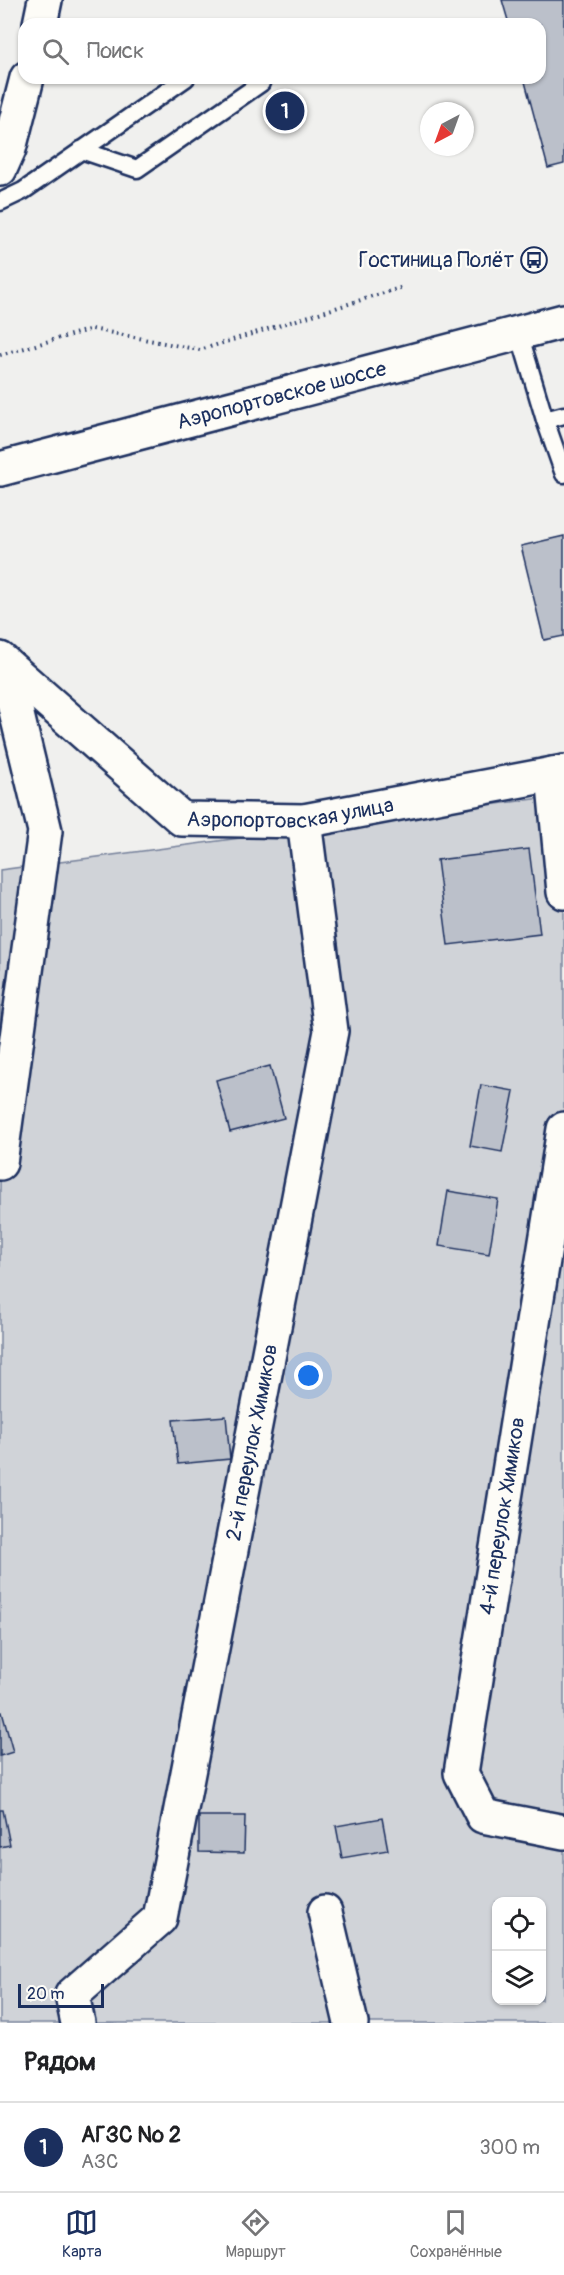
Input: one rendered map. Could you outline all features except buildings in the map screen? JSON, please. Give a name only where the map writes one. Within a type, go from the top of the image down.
[{"type":"street","points":[[41,18],[45,0]]},
{"type":"street","points":[[3,154],[25,84]]},
{"type":"street","name":"Аэропортовское шоссе","points":[[0,469],[564,321]]},
{"type":"street","points":[[0,1163],[45,831],[2,662]]},
{"type":"street","name":"Аэропортовская улица","points":[[2,662],[182,819],[304,821],[559,773]]},
{"type":"street","points":[[559,773],[564,892]]},
{"type":"street","name":"2-й переулок Химиков","points":[[78,2023],[72,1995],[160,1918],[331,1031],[304,821]]},
{"type":"street","name":"4-й переулок Химиков","points":[[564,1130],[461,1773],[483,1816],[564,1832]]},
{"type":"street","points":[[325,1912],[351,2023]]},
{"type":"lane","points":[[0,202],[23,190],[177,84]]},
{"type":"lane","points":[[81,150],[137,168],[260,84]]},
{"type":"lane","points":[[519,333],[544,420],[564,474]]},
{"type":"lane","points":[[544,420],[564,415]]},
{"type":"path","points":[[0,355],[92,329],[200,350],[403,287]]},
{"type":"shaded area","points":[[564,795],[564,2023],[0,2023],[0,870]]},
{"type":"place","name":"АГЗС № 2","points":[[285,111]]},
{"type":"place","name":"Гостиница Полёт","points":[[534,260]]}]
